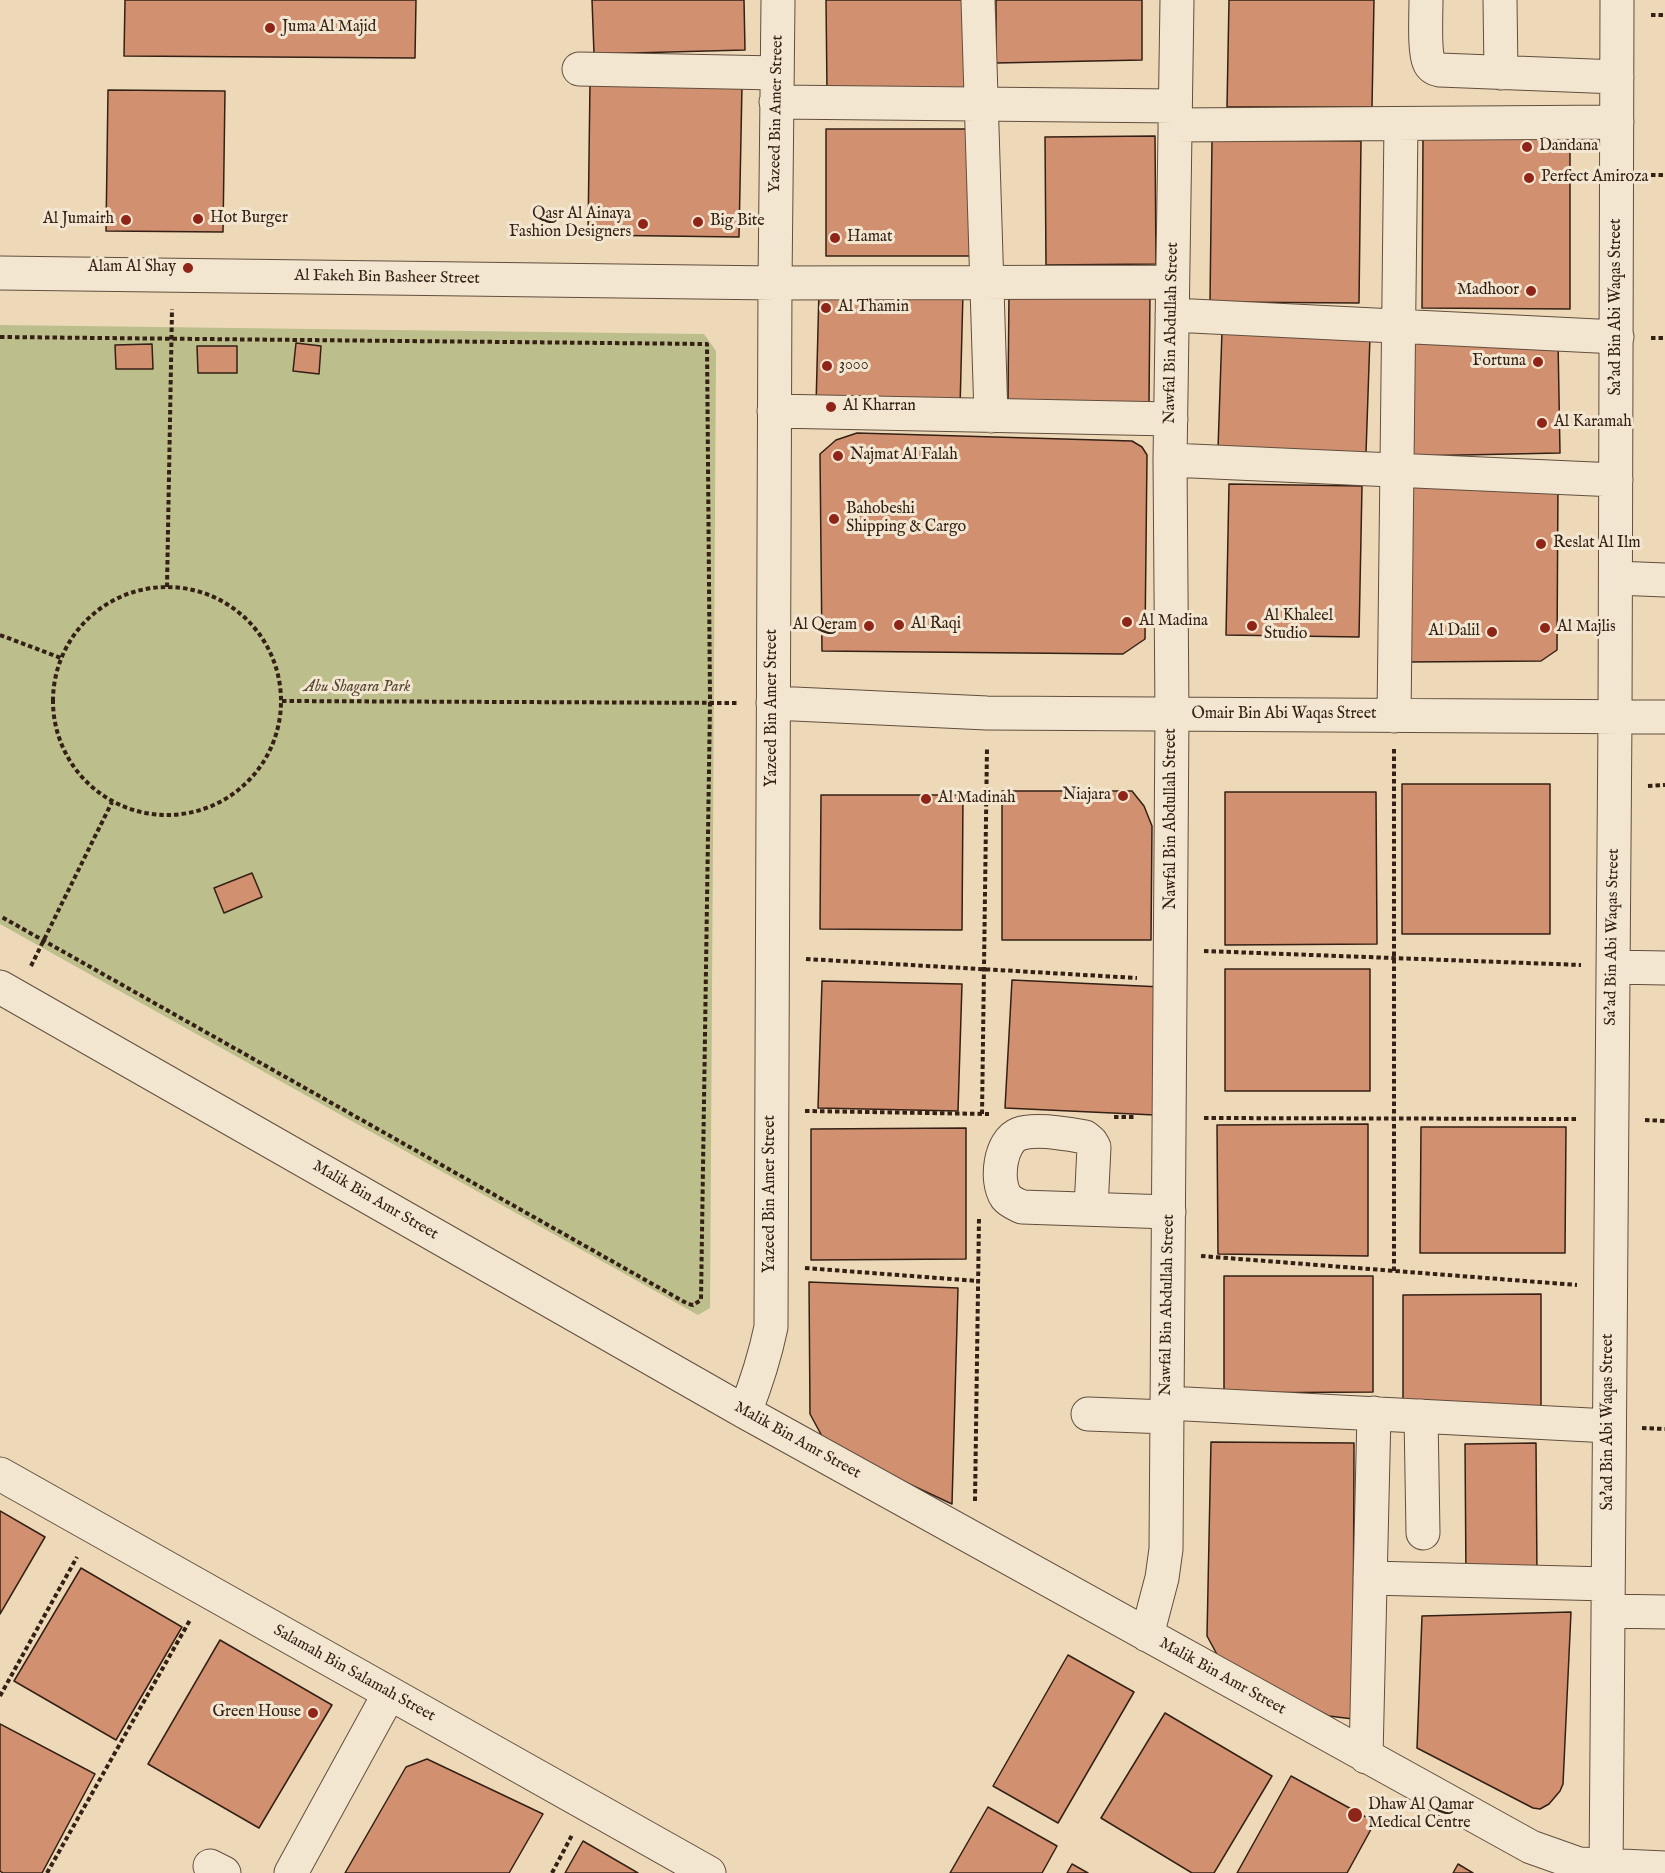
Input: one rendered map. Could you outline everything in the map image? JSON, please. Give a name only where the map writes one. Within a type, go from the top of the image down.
[{"type":"street","name":"Yazeed Bin Amer Street","points":[[745,1412],[765,1356],[771,1327],[774,411],[778,0]]},
{"type":"street","points":[[978,0],[991,416]]},
{"type":"street","name":"Nawfal Bin Abdullah Street","points":[[1147,1635],[1162,1578],[1166,1549],[1172,715],[1170,460],[1177,0]]},
{"type":"street","points":[[1426,0],[1427,56],[1431,66],[1440,70],[1617,77]]},
{"type":"street","points":[[1500,0],[1501,73]]},
{"type":"street","name":"Sa'ad Bin Abi Waqas Street","points":[[1606,1870],[1616,578],[1617,0]]},
{"type":"street","points":[[579,69],[777,88],[1175,116],[1401,124],[1617,122]]},
{"type":"street","points":[[1394,716],[1401,124]]},
{"type":"street","name":"Al Fakeh Bin Basheer Street","points":[[0,273],[775,283],[1172,282]]},
{"type":"street","points":[[1172,315],[1617,337]]},
{"type":"street","points":[[774,411],[1171,419]]},
{"type":"street","points":[[1170,460],[1616,480]]},
{"type":"street","points":[[1616,578],[1665,580]]},
{"type":"street","name":"Omair Bin Abi Waqas Street","points":[[773,703],[987,713],[1665,717]]},
{"type":"street","points":[[1613,967],[1665,968]]},
{"type":"street","name":"Malik Bin Amr Street","points":[[8,992],[745,1412],[1532,1847],[1579,1864],[1606,1870],[1665,1868]]},
{"type":"street","points":[[1091,1209],[1169,1212]]},
{"type":"street","points":[[1088,1414],[1167,1410],[1374,1413],[1609,1426]]},
{"type":"street","points":[[1366,1757],[1374,1413]]},
{"type":"street","points":[[1421,1416],[1423,1533]]},
{"type":"street","name":"Salamah Bin Salamah Street","points":[[0,1474],[709,1873]]},
{"type":"street","points":[[1370,1578],[1608,1598],[1665,1612]]},
{"type":"street","points":[[291,1873],[389,1694]]},
{"type":"path","points":[[167,587],[173,275]]},
{"type":"path","points":[[0,337],[707,344],[710,702],[702,1296],[697,1304],[688,1304],[0,916]]},
{"type":"path","points":[[167,587],[197,591],[224,602],[248,621],[266,644],[277,671],[281,700],[276,734],[262,764],[239,789],[220,801],[210,807],[178,815],[144,814],[112,802],[85,782],[65,756],[54,724],[53,691],[61,658],[78,630],[103,607],[134,592],[167,587]]},
{"type":"path","points":[[0,635],[61,658]]},
{"type":"path","points":[[281,700],[773,703]]},
{"type":"path","points":[[1394,716],[1394,1271]]},
{"type":"path","points":[[8,992],[43,940],[112,802]]},
{"type":"path","points":[[772,957],[1170,964],[1394,958],[1613,967]]},
{"type":"path","points":[[771,1110],[993,1114]]},
{"type":"path","points":[[1111,1117],[1665,1120]]},
{"type":"path","points":[[1169,1254],[1611,1288]]},
{"type":"path","points":[[770,1265],[978,1281]]},
{"type":"path","points":[[0,1696],[94,1527]]},
{"type":"path","points":[[47,1873],[207,1590]]},
{"type":"path","points":[[552,1873],[588,1806]]},
{"type":"green space","name":"Abu Shagara Park","points":[[0,325],[704,334],[716,351],[710,1308],[698,1315],[0,924]]},
{"type":"building","name":"Juma Al Majid","points":[[125,0],[416,0],[415,58],[124,56]]},
{"type":"building","points":[[592,0],[744,0],[745,50],[594,54]]},
{"type":"building","points":[[826,0],[972,0],[972,91],[827,92]]},
{"type":"building","points":[[996,0],[1142,0],[1142,60],[996,63]]},
{"type":"building","points":[[1229,0],[1374,0],[1372,107],[1227,107]]},
{"type":"building","points":[[590,83],[742,85],[739,237],[588,235]]},
{"type":"building","points":[[108,90],[225,91],[223,232],[106,231]]},
{"type":"building","points":[[826,129],[976,129],[976,256],[826,256]]},
{"type":"building","points":[[1155,136],[1156,264],[1046,265],[1045,137]]},
{"type":"building","points":[[1423,138],[1570,138],[1570,309],[1422,308]]},
{"type":"building","points":[[1212,140],[1361,141],[1359,303],[1210,302]]},
{"type":"building","points":[[819,290],[963,292],[960,408],[816,406]]},
{"type":"building","points":[[1009,292],[1150,293],[1149,403],[1008,401]]},
{"type":"building","points":[[1222,331],[1370,336],[1366,453],[1218,449]]},
{"type":"building","points":[[1558,340],[1560,453],[1413,456],[1412,342]]},
{"type":"building","points":[[296,343],[321,346],[319,374],[293,371]]},
{"type":"building","points":[[152,344],[153,369],[116,369],[115,345]]},
{"type":"building","points":[[197,346],[237,346],[237,373],[198,373]]},
{"type":"building","points":[[857,433],[1132,441],[1142,447],[1147,455],[1145,639],[1123,654],[822,651],[820,454],[836,440]]},
{"type":"building","points":[[1410,482],[1558,482],[1557,650],[1541,661],[1407,662]]},
{"type":"building","points":[[1229,484],[1362,486],[1359,637],[1226,635]]},
{"type":"building","points":[[1402,784],[1550,784],[1550,934],[1402,934]]},
{"type":"building","points":[[1002,791],[1132,791],[1144,806],[1152,826],[1151,940],[1002,940]]},
{"type":"building","points":[[1225,792],[1376,792],[1377,944],[1225,945]]},
{"type":"building","points":[[821,795],[963,795],[962,930],[820,929]]},
{"type":"building","points":[[252,873],[262,897],[224,913],[214,888]]},
{"type":"building","points":[[1225,969],[1370,969],[1370,1091],[1225,1091]]},
{"type":"building","points":[[1012,980],[1162,987],[1155,1115],[1005,1108]]},
{"type":"building","points":[[822,981],[962,984],[958,1111],[818,1108]]},
{"type":"building","points":[[1368,1124],[1368,1256],[1218,1254],[1217,1125]]},
{"type":"building","points":[[1421,1127],[1566,1127],[1565,1253],[1420,1253]]},
{"type":"building","points":[[966,1128],[966,1259],[811,1260],[811,1129]]},
{"type":"building","points":[[1224,1276],[1373,1276],[1373,1392],[1224,1393]]},
{"type":"building","points":[[809,1282],[958,1288],[952,1504],[843,1453],[823,1438],[810,1414]]},
{"type":"building","points":[[1541,1294],[1541,1410],[1403,1411],[1403,1295]]},
{"type":"building","points":[[1211,1442],[1354,1443],[1353,1719],[1329,1716],[1220,1660],[1207,1636]]},
{"type":"building","points":[[1536,1443],[1537,1579],[1466,1580],[1465,1444]]},
{"type":"building","points":[[0,1511],[45,1537],[0,1614]]},
{"type":"building","points":[[81,1568],[182,1627],[116,1740],[14,1681]]},
{"type":"building","points":[[1571,1612],[1563,1784],[1549,1804],[1540,1809],[1533,1808],[1417,1748],[1422,1616]]},
{"type":"building","points":[[220,1640],[332,1705],[259,1828],[148,1764]]},
{"type":"building","points":[[1068,1655],[1134,1692],[1058,1823],[993,1786]]},
{"type":"building","points":[[1165,1713],[1272,1776],[1214,1873],[1192,1873],[1101,1818]]},
{"type":"building","points":[[0,1724],[95,1774],[42,1873],[3,1873],[0,1871]]},
{"type":"building","points":[[427,1759],[543,1814],[509,1873],[345,1873],[406,1767]]},
{"type":"building","points":[[1291,1776],[1375,1822],[1347,1873],[1237,1873]]},
{"type":"building","points":[[988,1807],[1057,1846],[1042,1873],[950,1873]]},
{"type":"building","points":[[583,1841],[638,1873],[565,1873]]},
{"type":"building","points":[[1072,1864],[1088,1873],[1067,1873]]},
{"type":"building","points":[[1458,1864],[1473,1873],[1453,1873]]},
{"type":"place","name":"Juma Al Majid","points":[[270,28]]},
{"type":"place","name":"Dandana","points":[[1527,147]]},
{"type":"place","name":"Perfect Amiroza","points":[[1529,178]]},
{"type":"place","name":"Hot Burger","points":[[198,219]]},
{"type":"place","name":"Al Jumairh","points":[[126,220]]},
{"type":"place","name":"Big Bite","points":[[698,222]]},
{"type":"place","name":"Qasr Al Ainaya Fashion Designers","points":[[643,224]]},
{"type":"place","name":"Hamat","points":[[835,238]]},
{"type":"place","name":"Alam Al Shay","points":[[188,268]]},
{"type":"place","name":"Madhoor","points":[[1531,291]]},
{"type":"place","name":"Al Thamin","points":[[826,308]]},
{"type":"place","name":"Fortuna","points":[[1538,362]]},
{"type":"place","name":"3000","points":[[827,366]]},
{"type":"place","name":"Al Kharran","points":[[831,407]]},
{"type":"place","name":"Al Karamah","points":[[1542,423]]},
{"type":"place","name":"Najmat Al Falah","points":[[838,456]]},
{"type":"place","name":"Bahobeshi Shipping & Cargo","points":[[834,519]]},
{"type":"place","name":"Reslat Al Ilm","points":[[1541,544]]},
{"type":"place","name":"Al Madina","points":[[1127,622]]},
{"type":"place","name":"Al Raqi","points":[[899,625]]},
{"type":"place","name":"Al Qeram","points":[[869,626]]},
{"type":"place","name":"Al Khaleel Studio","points":[[1252,626]]},
{"type":"place","name":"Al Majlis","points":[[1545,628]]},
{"type":"place","name":"Al Dalil","points":[[1492,632]]},
{"type":"place","name":"Niajara","points":[[1123,796]]},
{"type":"place","name":"Al Madinah","points":[[926,799]]},
{"type":"place","name":"Green House","points":[[313,1713]]},
{"type":"place","name":"Dhaw Al Qamar Medical Centre","points":[[1355,1815]]}]
